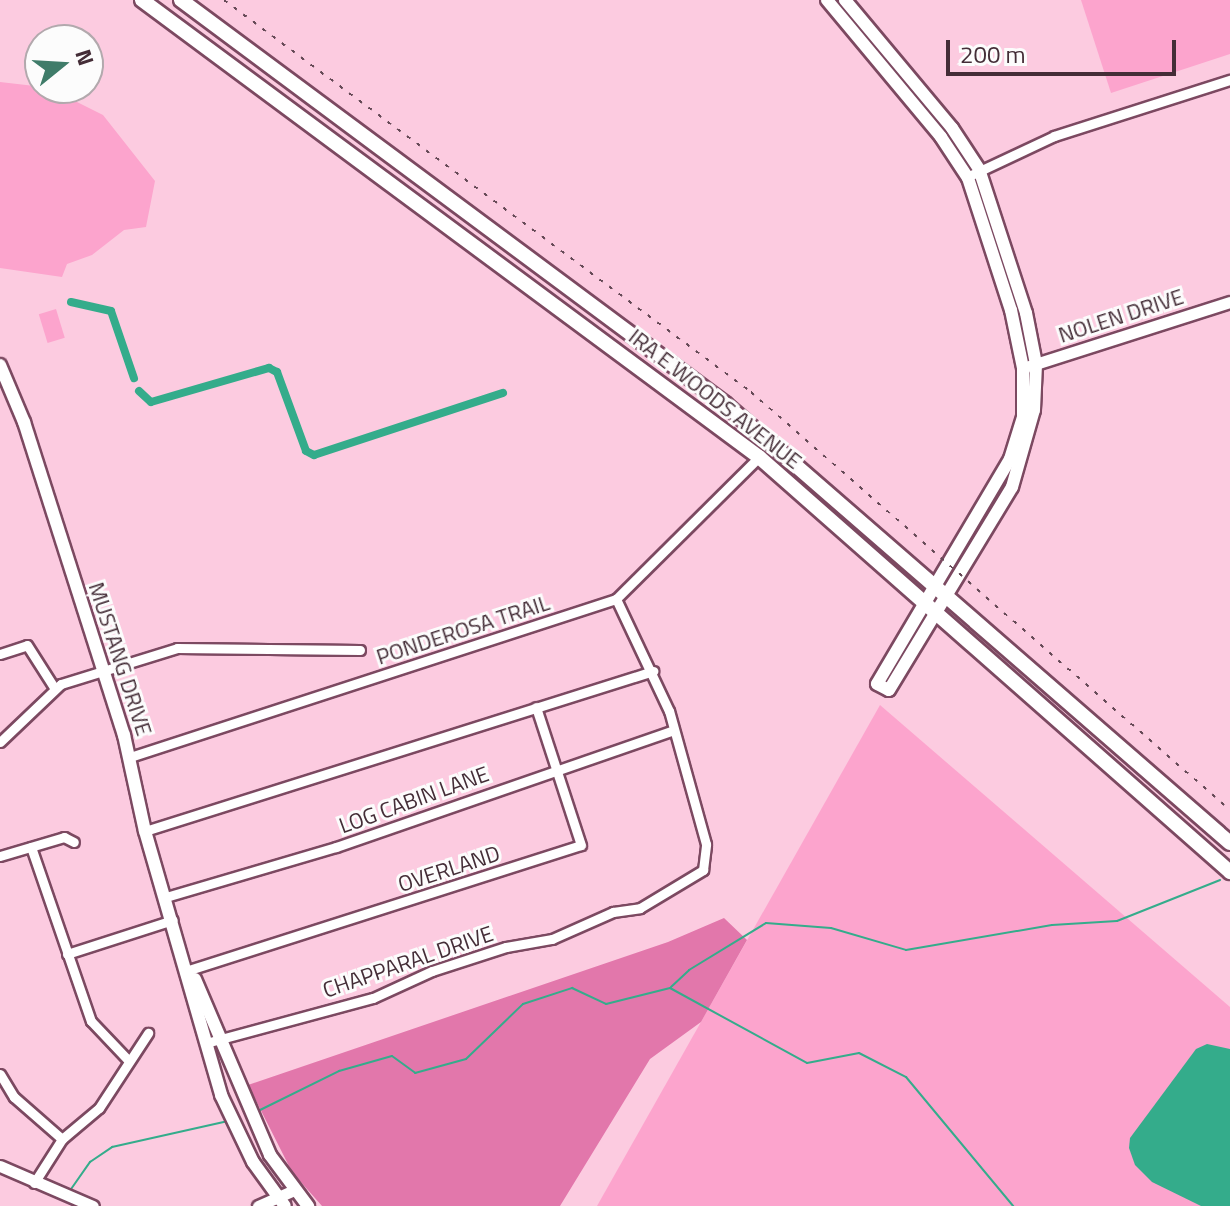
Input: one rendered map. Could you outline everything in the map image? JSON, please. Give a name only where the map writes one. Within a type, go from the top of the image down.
[{"type":"main road","name":"IRA E WOODS AVENUE","points":[[142,0],[759,457],[1230,872]]},
{"type":"main road","name":"IRA E WOODS AVENUE","points":[[181,0],[737,413],[1230,843]]},
{"type":"main road","points":[[827,0],[941,137],[967,177],[1030,366]]},
{"type":"main road","points":[[845,0],[952,128],[979,169],[1026,313],[1034,410],[1016,462],[883,687]]},
{"type":"main road","points":[[878,62],[888,52]]},
{"type":"main road","points":[[618,352],[632,334]]},
{"type":"main road","name":"MUSTANG DRIVE","points":[[0,365],[24,422],[103,668],[130,757],[145,831],[213,1040],[231,1119],[282,1202]]},
{"type":"main road","points":[[1141,793],[1148,786],[1165,785]]},
{"type":"main road","name":"MUSTANG DRIVE","points":[[213,1040],[261,1137],[294,1190],[308,1206]]},
{"type":"street","points":[[967,177],[979,169],[1081,126],[1230,80]]},
{"type":"street","name":"NOLEN DRIVE","points":[[1030,366],[1230,302]]},
{"type":"street","name":"PONDEROSA TRAIL","points":[[130,757],[616,599],[759,457]]},
{"type":"street","name":"CHAPPARAL DRIVE","points":[[213,1040],[373,998],[432,971],[506,947],[552,939],[613,912],[640,908],[693,881],[703,870],[706,844],[653,671],[616,599]]},
{"type":"street","points":[[0,654],[27,645],[55,689]]},
{"type":"street","points":[[0,742],[55,689],[103,668],[177,648],[360,650]]},
{"type":"street","points":[[145,831],[653,671]]},
{"type":"street","name":"OVERLAND","points":[[189,970],[581,845],[536,707]]},
{"type":"street","name":"LOG CABIN LANE","points":[[166,897],[336,847],[554,768],[673,730]]},
{"type":"street","points":[[0,856],[64,837],[74,842]]},
{"type":"street","points":[[31,847],[91,1021],[128,1060]]},
{"type":"street","points":[[67,954],[173,920]]},
{"type":"street","points":[[34,1183],[62,1139],[99,1108],[148,1033]]},
{"type":"street","points":[[0,1074],[14,1097],[62,1139]]},
{"type":"street","points":[[0,1166],[93,1206]]},
{"type":"street","points":[[258,1206],[282,1202],[294,1190]]},
{"type":"shaded area","points":[[1081,0],[1230,0],[1230,54],[1111,93]]},
{"type":"shaded area","points":[[0,82],[24,85],[24,104],[81,104],[103,115],[155,181],[146,227],[124,230],[92,255],[67,264],[62,277],[0,268]]},
{"type":"shaded area","points":[[56,309],[65,338],[48,343],[39,314]]},
{"type":"shaded area","points":[[880,705],[1230,1007],[1230,1206],[597,1206]]},
{"type":"shaded area","points":[[724,918],[747,940],[701,1022],[650,1059],[560,1206],[322,1206],[292,1172],[248,1085],[668,942]]},
{"type":"shaded area","points":[[1207,1044],[1230,1049],[1230,1206],[1201,1206],[1152,1182],[1135,1165],[1129,1148],[1130,1138],[1196,1049]]},
{"type":"waterway","points":[[71,302],[111,311],[134,378]]},
{"type":"waterway","points":[[139,391],[151,402],[269,368],[277,372],[306,451],[314,455],[503,393]]},
{"type":"waterway","points":[[671,987],[689,970],[766,923],[831,928],[906,950],[1052,925],[1117,921],[1220,880]]},
{"type":"waterway","points":[[256,1112],[339,1071],[392,1056],[415,1073],[466,1059],[523,1004],[572,988],[606,1004],[670,988],[807,1063],[859,1053],[906,1077],[1013,1206]]},
{"type":"waterway","points":[[69,1192],[90,1162],[112,1147],[228,1121]]},
{"type":"railway","points":[[224,0],[751,392],[1230,810]]}]
